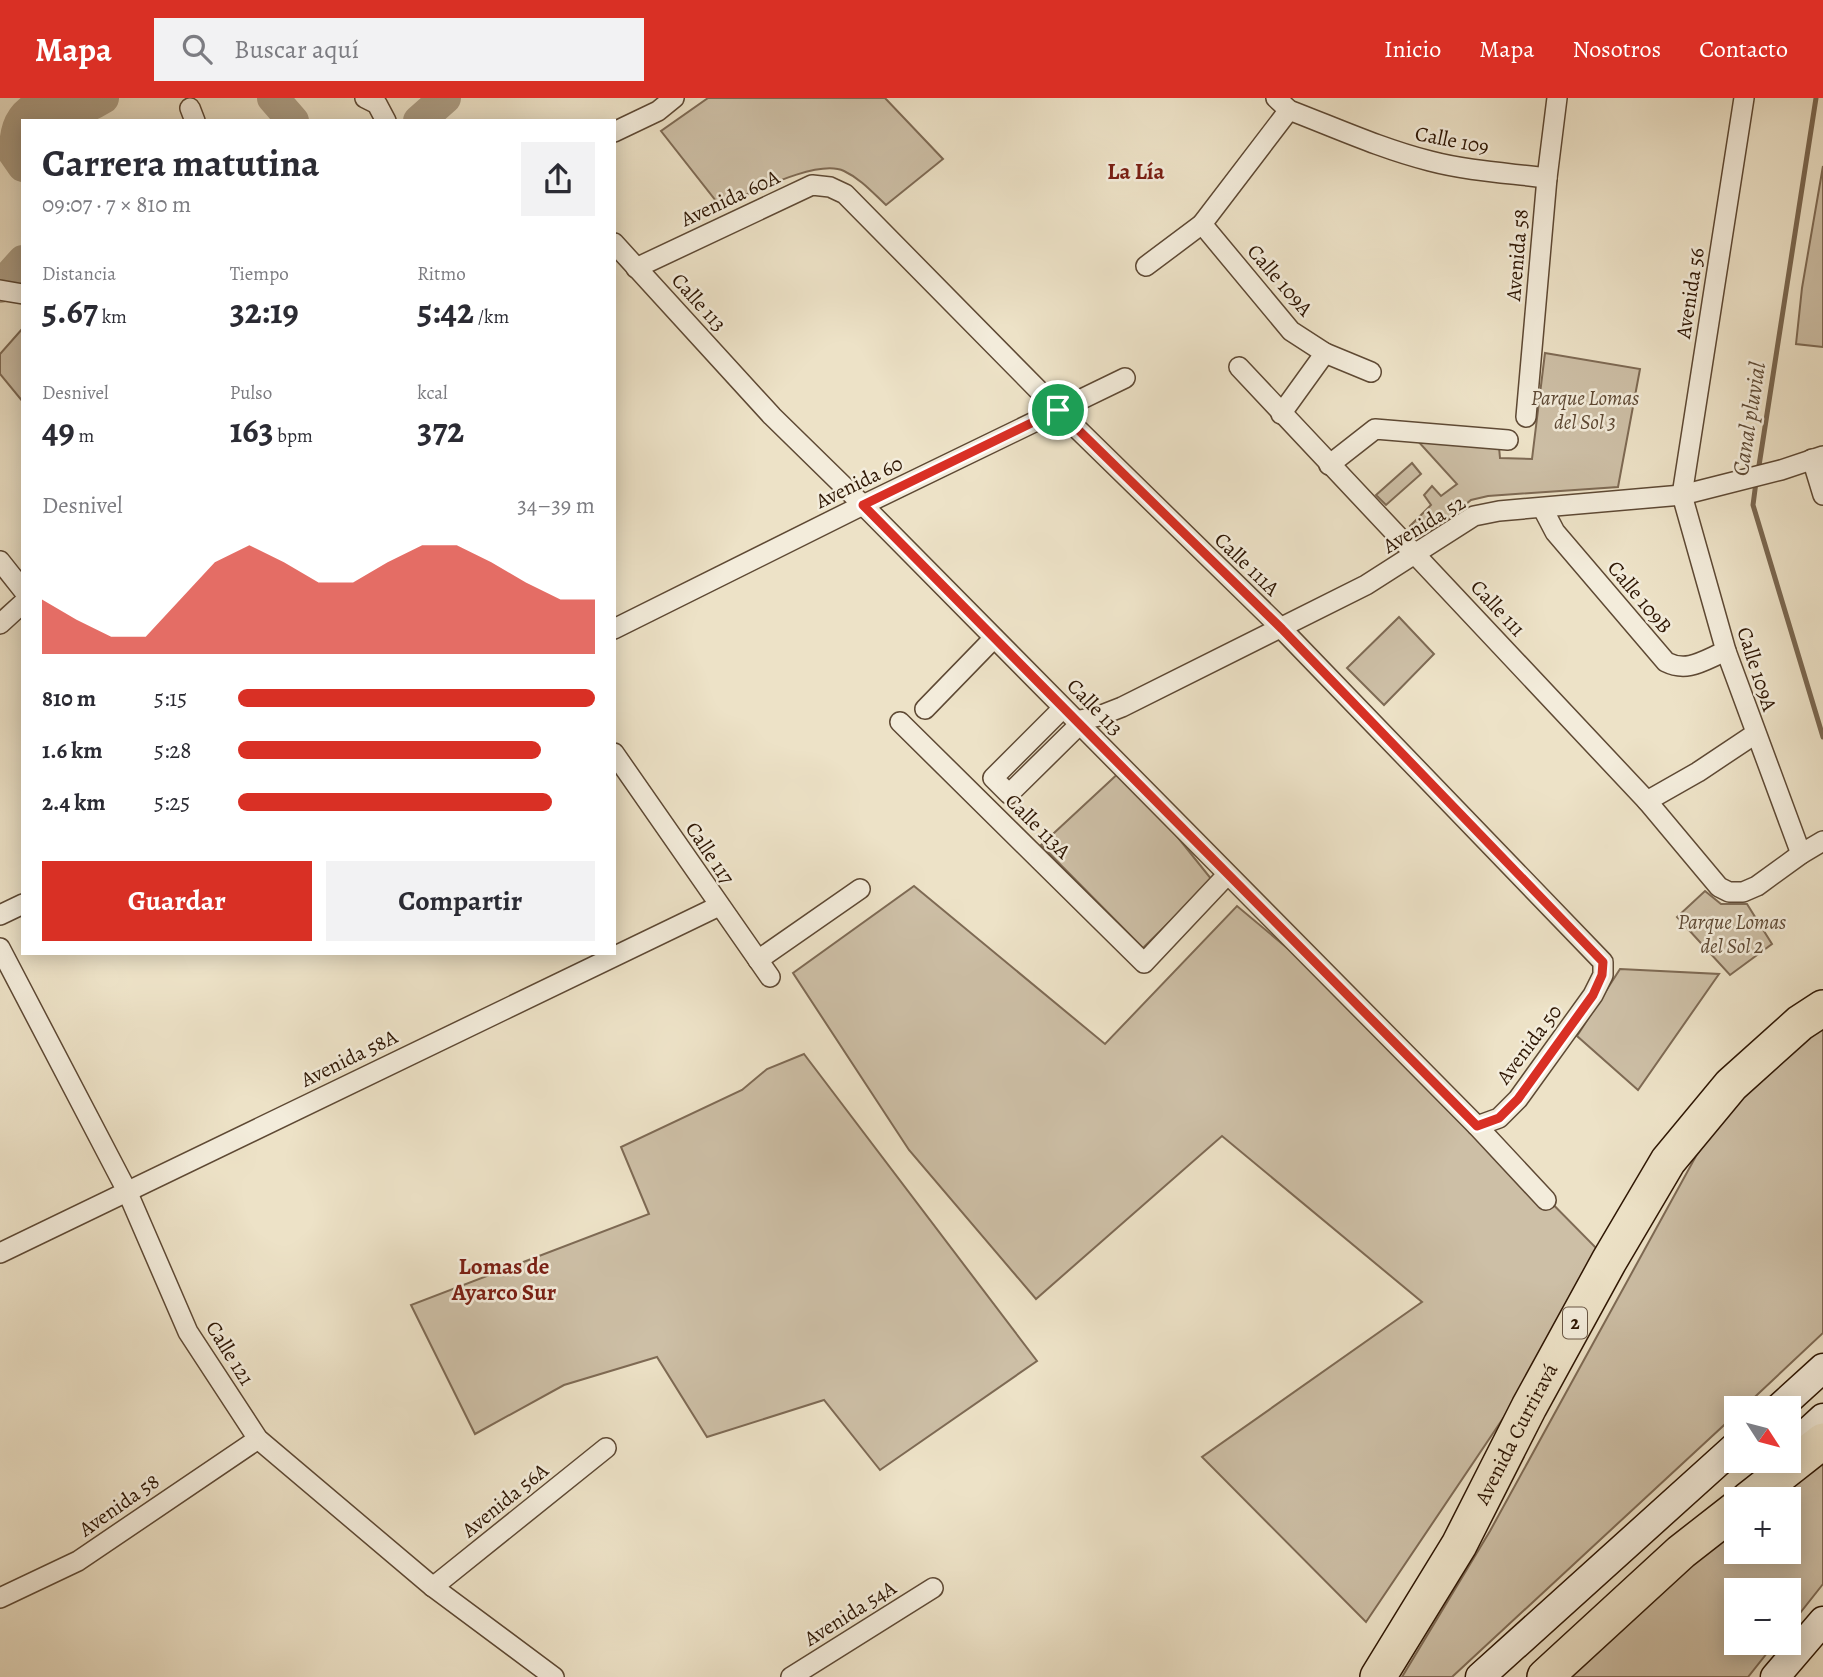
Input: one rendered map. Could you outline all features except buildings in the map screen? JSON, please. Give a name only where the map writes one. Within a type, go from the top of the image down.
[{"type":"highway","name":"Avenida Curriravá","points":[[1378,1677],[1460,1545],[1529,1407],[1609,1261],[1668,1161],[1731,1085],[1800,1023],[1823,1008]]},
{"type":"highway","points":[[1765,1487],[1823,1441]]},
{"type":"highway","points":[[1545,1677],[1681,1552],[1724,1519]]},
{"type":"main road","points":[[1792,1396],[1823,1368]]},
{"type":"main road","points":[[1801,1438],[1823,1418]]},
{"type":"main road","points":[[1480,1677],[1724,1458]]},
{"type":"main road","points":[[1750,1487],[1763,1474]]},
{"type":"main road","points":[[1681,1552],[1724,1511]]},
{"type":"main road","points":[[1775,1677],[1823,1621]]},
{"type":"street","points":[[616,131],[658,111],[674,98]]},
{"type":"street","name":"Avenida 58","points":[[1526,417],[1547,178],[1558,98]]},
{"type":"street","name":"Avenida 56","points":[[1682,495],[1744,98]]},
{"type":"street","points":[[1146,266],[1202,223],[1283,104]]},
{"type":"street","name":"Calle 109","points":[[1283,104],[1395,151],[1431,162],[1547,178]]},
{"type":"street","name":"Avenida 60A","points":[[636,268],[812,185],[830,187],[845,194]]},
{"type":"street","name":"Calle 111A","points":[[845,194],[1058,410],[1282,629],[1603,962],[1602,975]]},
{"type":"street","name":"Calle 109A","points":[[1202,223],[1291,331],[1325,353],[1371,372]]},
{"type":"street","name":"Calle 113","points":[[616,245],[772,416],[1477,1126],[1546,1200]]},
{"type":"street","points":[[0,290],[21,294]]},
{"type":"street","points":[[1281,414],[1325,353]]},
{"type":"street","name":"Calle 111","points":[[1238,367],[1647,801],[1719,887],[1729,892],[1743,892],[1757,886],[1801,854]]},
{"type":"street","name":"Avenida 60","points":[[616,628],[1125,378]]},
{"type":"street","points":[[1329,465],[1375,429],[1507,440]]},
{"type":"street","points":[[1818,458],[1823,495]]},
{"type":"street","name":"Avenida 52","points":[[1073,718],[1099,716],[1122,707],[1282,629],[1366,585],[1474,516],[1682,495],[1818,458]]},
{"type":"street","name":"Calle 109A","points":[[1682,495],[1726,651],[1801,854]]},
{"type":"street","name":"Calle 109B","points":[[1543,509],[1555,532],[1666,662],[1678,668],[1691,666],[1726,651]]},
{"type":"street","points":[[0,561],[21,587]]},
{"type":"street","points":[[0,624],[21,605]]},
{"type":"street","points":[[925,709],[994,638]]},
{"type":"street","name":"Calle 113A","points":[[900,722],[1144,963],[1227,875]]},
{"type":"street","points":[[1647,801],[1698,772],[1755,734]]},
{"type":"street","name":"Calle 117","points":[[616,756],[770,977]]},
{"type":"street","points":[[1801,854],[1823,841]]},
{"type":"street","points":[[758,960],[860,889]]},
{"type":"street","points":[[0,915],[21,905]]},
{"type":"street","name":"Avenida 58A","points":[[0,1253],[719,906]]},
{"type":"street","name":"Calle 121","points":[[0,948],[127,1191],[188,1332],[258,1439],[433,1587],[554,1677]]},
{"type":"street","name":"Avenida 50","points":[[1477,1126],[1499,1118],[1518,1099],[1593,995],[1602,975]]},
{"type":"street","name":"Avenida 58","points":[[0,1598],[78,1561],[258,1439]]},
{"type":"street","name":"Avenida 56A","points":[[433,1587],[606,1448]]},
{"type":"street","name":"Avenida 54A","points":[[791,1677],[933,1588]]},
{"type":"green space","points":[[708,98],[885,98],[943,159],[886,205],[856,178],[832,168],[800,173],[720,206],[661,131]]},
{"type":"green space","points":[[1823,166],[1823,347],[1796,344],[1802,288]]},
{"type":"green space","points":[[21,330],[21,400],[0,374],[0,354]]},
{"type":"green space","name":"Parque Lomas del Sol 3","points":[[1545,353],[1640,369],[1618,487],[1488,496],[1471,500],[1424,539],[1410,526],[1431,505],[1424,495],[1432,486],[1441,496],[1457,484],[1416,439],[1499,447],[1500,458],[1532,459]]},
{"type":"green space","points":[[1412,463],[1421,474],[1386,505],[1376,495]]},
{"type":"green space","points":[[1399,617],[1434,654],[1384,705],[1347,668]]},
{"type":"green space","points":[[1123,769],[1212,880],[1143,948],[1041,845]]},
{"type":"green space","points":[[914,886],[1105,1044],[1237,906],[1359,1008],[1609,1261],[1366,1622],[1202,1457],[1422,1302],[1222,1136],[1036,1299],[909,1150],[793,973]]},
{"type":"green space","name":"Parque Lomas del Sol 2","points":[[1705,891],[1721,904],[1747,904],[1772,944],[1730,975],[1677,917]]},
{"type":"green space","points":[[1620,969],[1719,974],[1638,1090],[1577,1036]]},
{"type":"green space","points":[[1823,1028],[1823,1333],[1756,1396],[1724,1396],[1724,1425],[1452,1677],[1402,1677],[1490,1531],[1696,1156],[1734,1103],[1797,1045]]},
{"type":"green space","points":[[804,1054],[1037,1361],[880,1470],[824,1400],[707,1437],[657,1357],[564,1385],[475,1434],[411,1305],[649,1214],[621,1147],[742,1090],[767,1069]]},
{"type":"green space","points":[[1823,1454],[1823,1584],[1801,1612],[1801,1578],[1724,1578],[1724,1655],[1765,1655],[1748,1677],[1570,1677],[1724,1534],[1724,1564],[1801,1564],[1801,1487],[1781,1487]]},
{"type":"waterway","points":[[23,119],[30,111],[76,110],[103,98]]},
{"type":"waterway","points":[[273,98],[291,119]]},
{"type":"waterway","points":[[421,119],[445,98]]},
{"type":"waterway","name":"Canal pluvial","points":[[1758,472],[1816,98]]},
{"type":"waterway","points":[[21,122],[14,153],[21,163]]},
{"type":"waterway","points":[[0,287],[21,263]]},
{"type":"waterway","name":"Canal pluvial","points":[[1756,482],[1753,505],[1823,737]]},
{"type":"district","name":"La Lía","points":[[1136,171]]},
{"type":"district","name":"Lomas de Ayarco Sur","points":[[504,1279]]},
{"type":"route","points":[[1058,410],[1282,629],[1603,962],[1602,975],[1593,995],[1518,1099],[1499,1118],[1477,1126],[863,505],[1058,410]]}]
